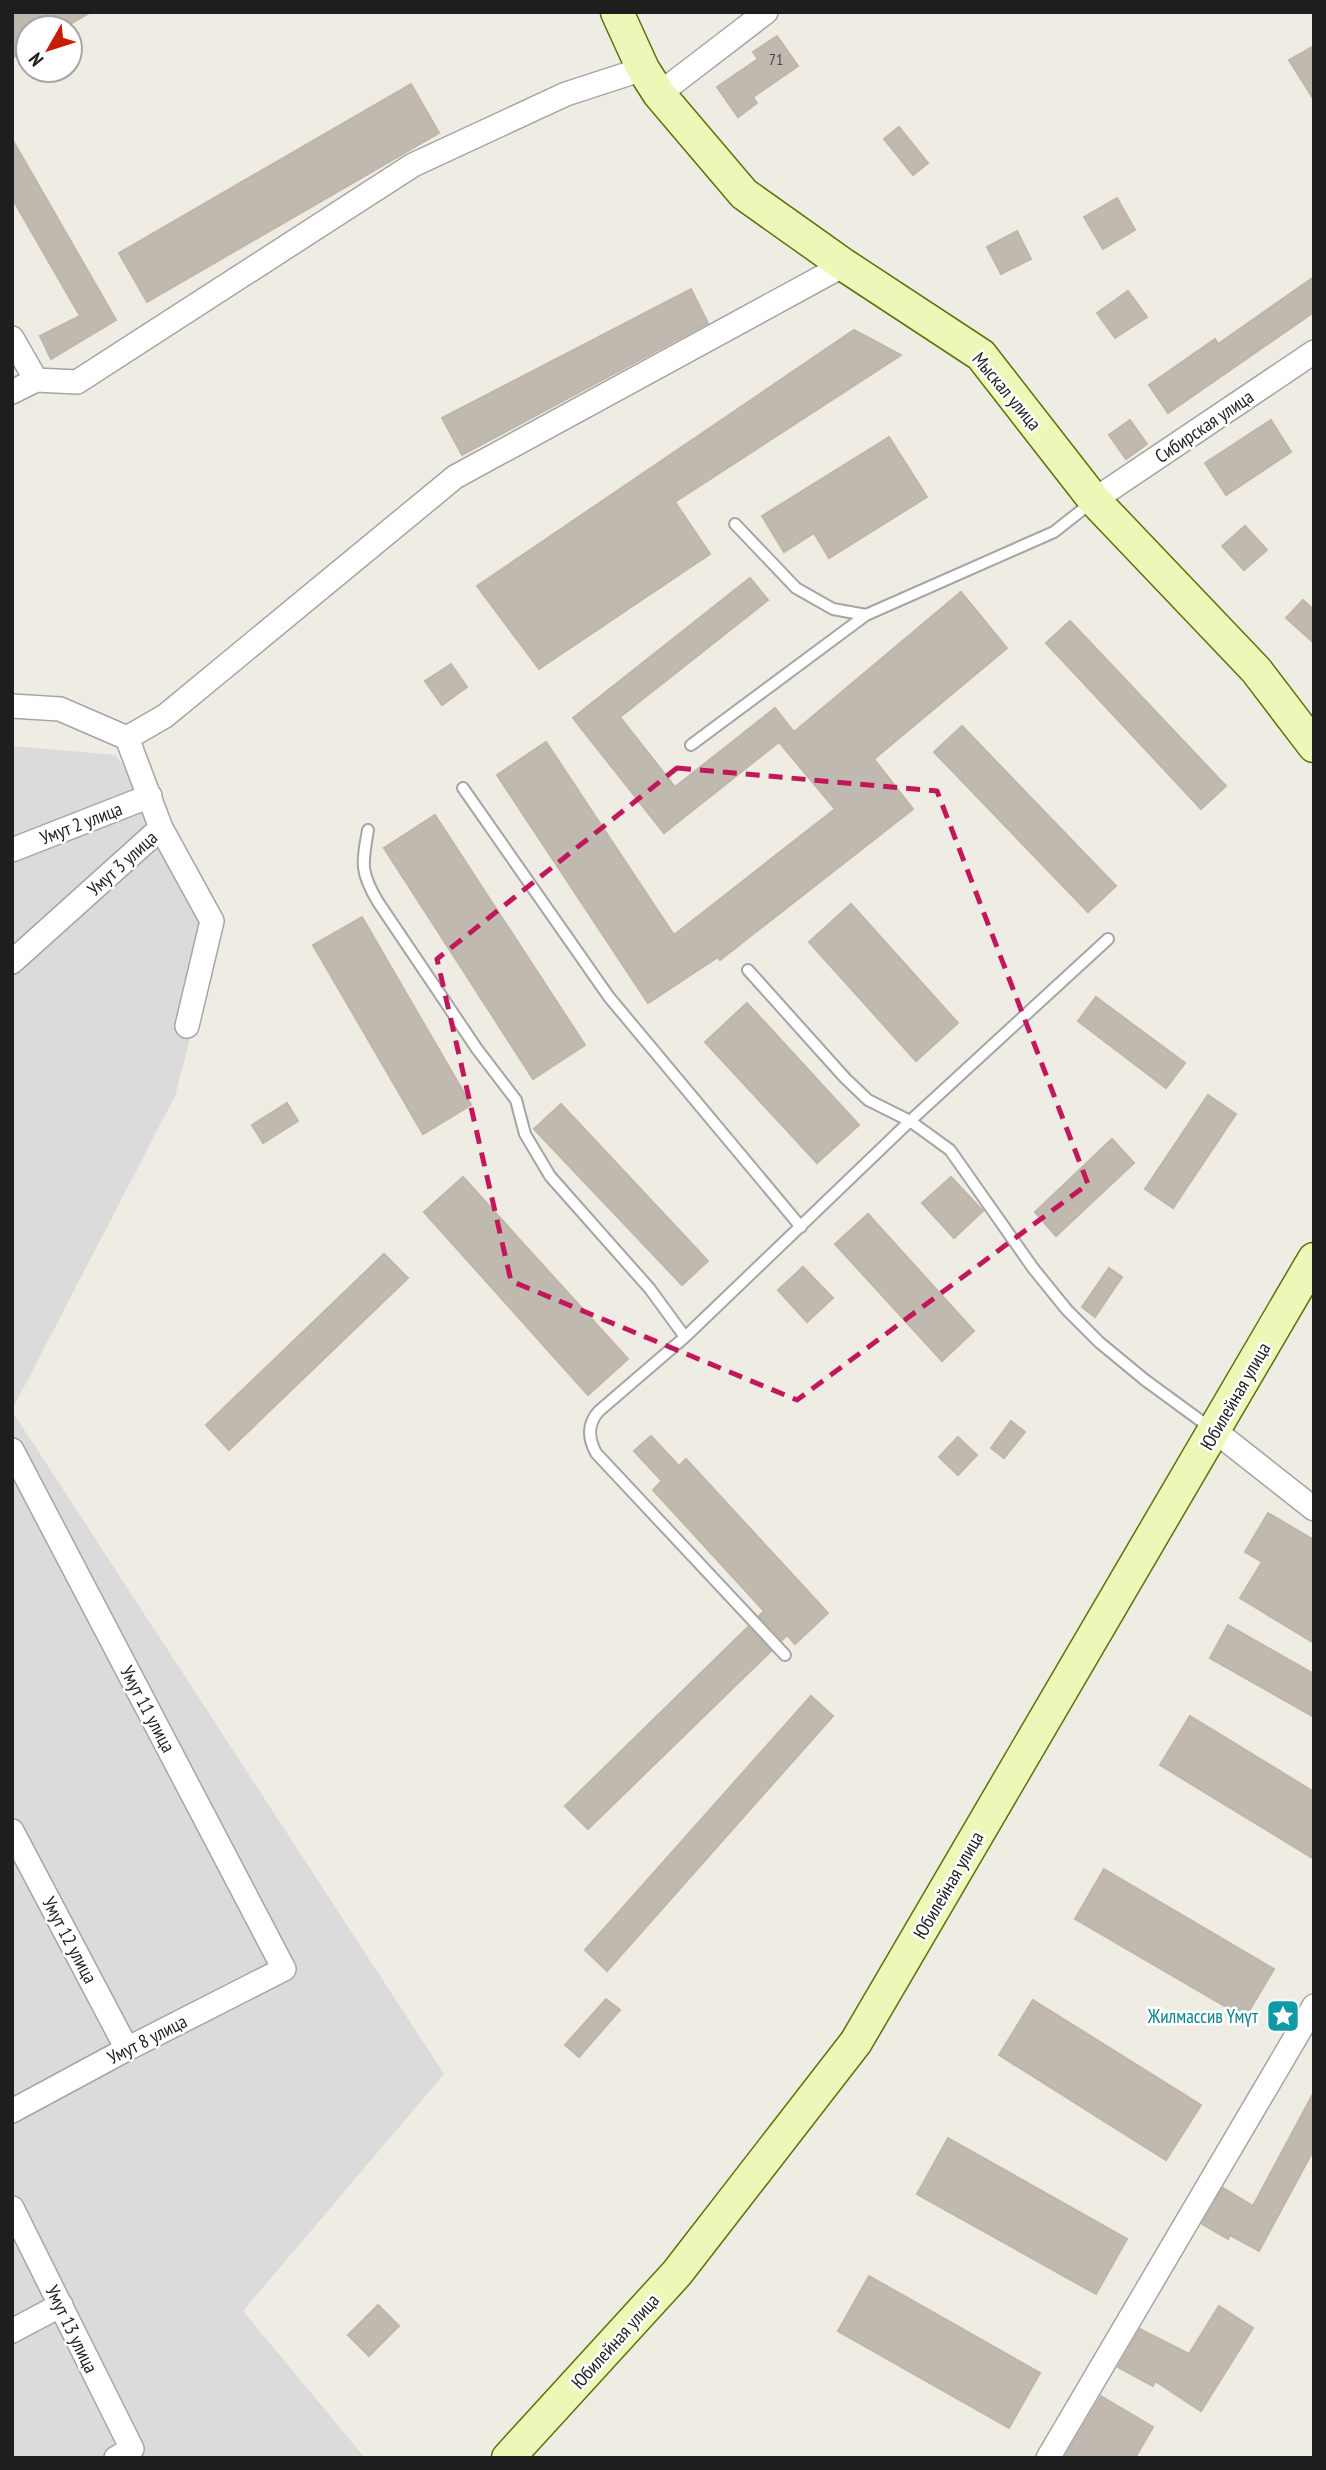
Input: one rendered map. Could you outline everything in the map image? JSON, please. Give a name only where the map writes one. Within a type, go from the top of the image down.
[{"type":"main road","name":"Мыскал улица","points":[[617,12],[651,81],[744,194],[844,265],[981,355],[1094,500],[1256,670],[1314,746]]},
{"type":"main road","name":"Юбилейная улица","points":[[508,2458],[677,2273],[856,2042],[1314,1259]]},
{"type":"street","points":[[12,393],[36,380],[77,382],[413,165],[566,94],[651,81],[766,12]]},
{"type":"street","points":[[12,706],[60,709],[127,738],[164,716],[455,477],[844,265]]},
{"type":"street","points":[[12,338],[36,380]]},
{"type":"street","name":"Сибирская улица","points":[[1094,500],[1314,352]]},
{"type":"street","name":"Умут 3 улица","points":[[12,962],[161,828],[127,738]]},
{"type":"street","name":"Умут 2 улица","points":[[12,850],[150,796]]},
{"type":"street","points":[[161,828],[212,921],[187,1026]]},
{"type":"street","points":[[1214,1431],[1314,1509]]},
{"type":"street","name":"Умут 11 улица","points":[[12,1450],[284,1969]]},
{"type":"street","name":"Умут 12 улица","points":[[12,1831],[127,2049]]},
{"type":"street","name":"Умут 8 улица","points":[[12,2111],[284,1969]]},
{"type":"street","points":[[1048,2458],[1314,2006]]},
{"type":"street","name":"Умут 13 улица","points":[[12,2208],[61,2305],[124,2453]]},
{"type":"street","points":[[12,2331],[61,2305]]},
{"type":"lane","points":[[691,745],[866,615],[1054,532],[1094,500]]},
{"type":"lane","points":[[734,524],[796,589],[833,609],[866,615]]},
{"type":"lane","points":[[463,788],[609,997],[801,1227]]},
{"type":"lane","points":[[368,830],[363,869],[366,882],[378,902],[477,1049],[516,1100],[525,1135],[550,1176],[650,1289],[685,1337]]},
{"type":"lane","points":[[785,1656],[596,1453],[591,1443],[590,1423],[593,1417],[685,1337],[910,1121],[1108,939]]},
{"type":"lane","points":[[748,970],[868,1100],[910,1121],[950,1150],[1033,1268],[1067,1310],[1091,1334],[1145,1380],[1214,1431]]},
{"type":"highlighted area","points":[[677,768],[937,791],[1088,1184],[797,1400],[511,1281],[437,959]]},
{"type":"shaded area","points":[[12,746],[116,755],[221,920],[175,1096],[12,1410]]},
{"type":"shaded area","points":[[12,1411],[444,2074],[243,2311],[365,2458],[12,2458]]},
{"type":"building","points":[[12,12],[91,12],[84,16],[14,14],[12,58]]},
{"type":"building","points":[[777,36],[798,66],[753,97],[757,103],[738,117],[717,87],[758,59],[753,52]]},
{"type":"building","points":[[1314,46],[1314,100],[1289,60]]},
{"type":"building","points":[[411,84],[439,133],[147,302],[119,253]]},
{"type":"building","points":[[899,127],[928,163],[913,175],[884,139]]},
{"type":"building","points":[[12,139],[116,320],[51,359],[40,336],[80,316],[12,198]]},
{"type":"building","points":[[1117,198],[1135,230],[1103,249],[1084,217]]},
{"type":"building","points":[[1017,231],[1031,259],[1001,274],[987,247]]},
{"type":"building","points":[[1314,277],[1314,312],[1168,413],[1149,385],[1215,339],[1218,344]]},
{"type":"building","points":[[691,289],[708,323],[462,455],[442,418]]},
{"type":"building","points":[[1128,291],[1147,317],[1115,338],[1097,313]]},
{"type":"building","points":[[854,330],[901,355],[675,502],[710,554],[539,669],[477,586]]},
{"type":"building","points":[[1130,420],[1147,444],[1126,459],[1109,435]]},
{"type":"building","points":[[1271,420],[1291,452],[1226,495],[1205,463]]},
{"type":"building","points":[[889,437],[927,497],[829,558],[814,533],[784,552],[762,516]]},
{"type":"building","points":[[1245,526],[1267,550],[1244,570],[1222,546]]},
{"type":"building","points":[[750,578],[768,600],[620,717],[675,787],[775,708],[794,732],[961,592],[1007,648],[874,759],[913,809],[720,960],[718,957],[648,1003],[497,775],[546,742],[674,935],[835,809],[779,742],[664,833],[573,718]]},
{"type":"building","points":[[1303,600],[1314,610],[1314,643],[1286,618]]},
{"type":"building","points":[[1070,621],[1226,786],[1201,809],[1046,643]]},
{"type":"building","points":[[451,664],[467,687],[442,705],[425,681]]},
{"type":"building","points":[[962,726],[1116,886],[1088,912],[934,752]]},
{"type":"building","points":[[435,815],[585,1045],[533,1079],[384,848]]},
{"type":"building","points":[[851,904],[958,1023],[916,1061],[809,942]]},
{"type":"building","points":[[362,917],[471,1105],[423,1134],[313,945]]},
{"type":"building","points":[[1096,997],[1185,1063],[1166,1088],[1078,1021]]},
{"type":"building","points":[[747,1003],[859,1125],[817,1163],[705,1042]]},
{"type":"building","points":[[1208,1095],[1236,1114],[1173,1208],[1145,1189]]},
{"type":"building","points":[[287,1103],[298,1121],[263,1143],[252,1125]]},
{"type":"building","points":[[561,1104],[708,1261],[682,1285],[534,1129]]},
{"type":"building","points":[[1112,1139],[1134,1163],[1056,1236],[1035,1212]]},
{"type":"building","points":[[463,1177],[628,1359],[588,1395],[424,1212]]},
{"type":"building","points":[[951,1177],[983,1211],[954,1238],[922,1203]]},
{"type":"building","points":[[868,1214],[974,1331],[942,1361],[835,1244]]},
{"type":"building","points":[[384,1254],[408,1278],[229,1450],[206,1425]]},
{"type":"building","points":[[803,1267],[833,1298],[807,1322],[778,1290]]},
{"type":"building","points":[[1109,1268],[1122,1277],[1095,1317],[1082,1307]]},
{"type":"building","points":[[1011,1421],[1025,1432],[1004,1458],[991,1448]]},
{"type":"building","points":[[651,1436],[679,1466],[686,1459],[828,1613],[795,1644],[787,1635],[782,1640],[759,1616],[764,1611],[653,1490],[662,1481],[634,1451]]},
{"type":"building","points":[[958,1437],[977,1455],[958,1475],[939,1457]]},
{"type":"building","points":[[1268,1513],[1314,1540],[1314,1643],[1240,1598],[1262,1562],[1245,1552]]},
{"type":"building","points":[[1228,1625],[1314,1674],[1314,1717],[1210,1658]]},
{"type":"building","points":[[748,1627],[771,1651],[588,1829],[565,1806]]},
{"type":"building","points":[[811,1696],[833,1716],[607,1971],[585,1950]]},
{"type":"building","points":[[1190,1716],[1314,1792],[1314,1859],[1160,1765]]},
{"type":"building","points":[[1104,1869],[1274,1969],[1245,2018],[1075,1919]]},
{"type":"building","points":[[606,1999],[620,2010],[579,2057],[565,2045]]},
{"type":"building","points":[[1033,2000],[1201,2105],[1166,2160],[999,2055]]},
{"type":"building","points":[[1314,2092],[1314,2149],[1259,2251],[1230,2235],[1228,2239],[1202,2224],[1223,2188],[1253,2206]]},
{"type":"building","points":[[948,2138],[1127,2239],[1096,2294],[917,2194]]},
{"type":"building","points":[[869,2276],[1040,2373],[1009,2428],[838,2331]]},
{"type":"building","points":[[378,2305],[399,2326],[369,2356],[348,2335]]},
{"type":"building","points":[[1219,2306],[1253,2328],[1201,2411],[1155,2381],[1153,2386],[1118,2367],[1140,2329],[1189,2354]]},
{"type":"building","points":[[1101,2396],[1153,2427],[1135,2458],[1064,2458]]},
{"type":"place","name":"Жилмассив Үмүт","points":[[1283,2016]]}]
